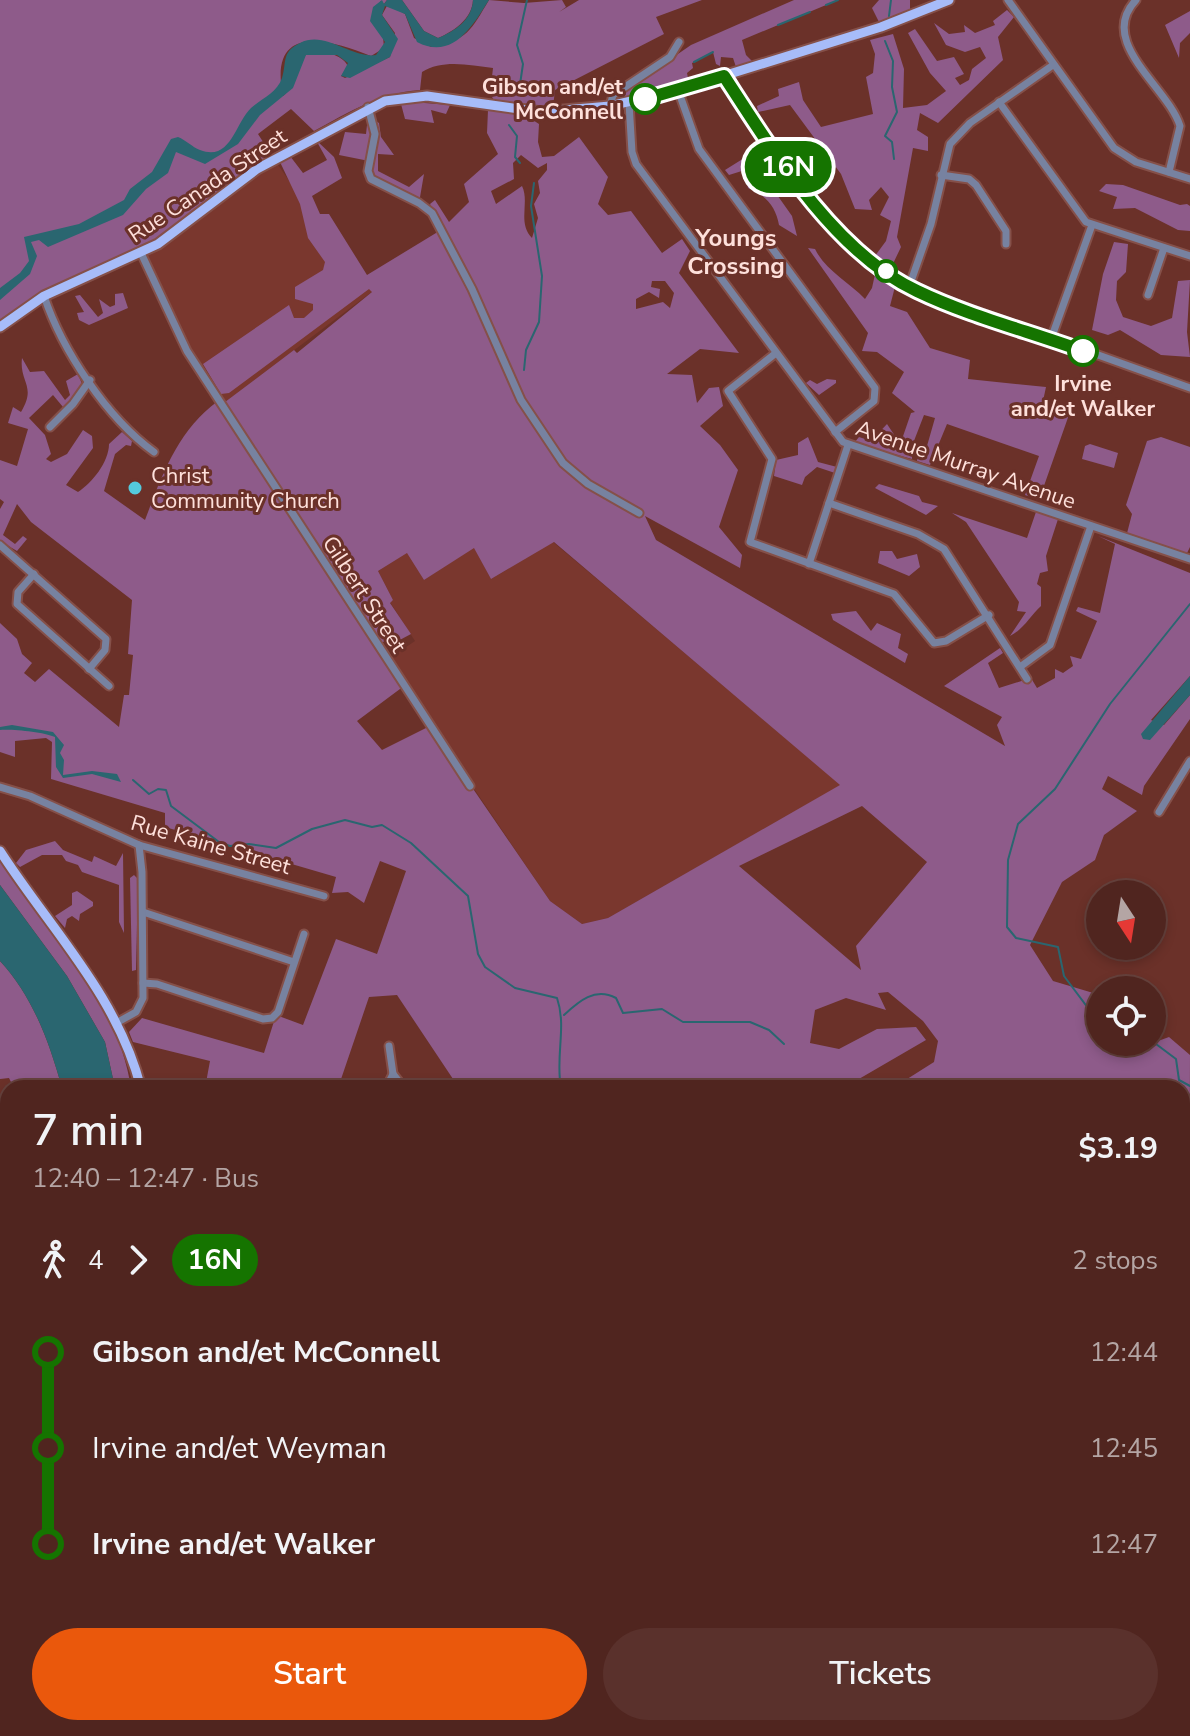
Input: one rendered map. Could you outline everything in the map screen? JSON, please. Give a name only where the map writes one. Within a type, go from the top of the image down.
[{"type":"main road","name":"Rue Canada Street","points":[[0,327],[44,296],[141,253],[257,169],[368,107],[418,96],[541,112],[629,103],[881,27],[949,0]]},
{"type":"main road","points":[[0,851],[96,984],[118,1022],[138,1080]]},
{"type":"street","points":[[1008,0],[1114,148],[1136,162],[1190,179]]},
{"type":"street","points":[[1136,0],[1125,17],[1126,44],[1181,126],[1169,172]]},
{"type":"street","points":[[610,106],[613,95],[670,57],[679,42]]},
{"type":"street","points":[[909,287],[931,224],[945,154],[956,136],[1053,65]]},
{"type":"street","points":[[724,76],[833,230],[909,287],[1190,388]]},
{"type":"street","points":[[678,90],[699,149],[875,388],[874,401],[835,432]]},
{"type":"street","points":[[999,102],[1092,225],[1190,256]]},
{"type":"street","name":"Avenue Murray Avenue","points":[[629,103],[632,152],[636,164],[835,432],[848,445],[1190,559]]},
{"type":"street","points":[[368,107],[375,134],[368,171],[371,179],[419,203],[432,213],[472,289],[521,400],[563,463],[588,484],[639,513]]},
{"type":"street","points":[[941,175],[969,179],[976,185],[1006,231],[1006,244]]},
{"type":"street","points":[[1051,339],[1092,225]]},
{"type":"street","points":[[1148,295],[1164,248]]},
{"type":"street","name":"Gilbert Street","points":[[141,253],[187,351],[470,786]]},
{"type":"street","points":[[44,296],[57,333],[90,380],[127,430],[154,452]]},
{"type":"street","points":[[776,353],[728,391],[772,459],[749,540],[754,545],[894,594],[934,643],[946,641],[989,615]]},
{"type":"street","points":[[50,427],[54,419],[73,404],[90,380]]},
{"type":"street","points":[[809,564],[848,445]]},
{"type":"street","points":[[829,503],[934,542],[956,562],[1027,679]]},
{"type":"street","points":[[1020,667],[1050,645],[1091,526]]},
{"type":"street","points":[[0,545],[106,639],[105,650],[89,669]]},
{"type":"street","points":[[34,574],[18,592],[17,604],[109,686]]},
{"type":"street","points":[[1159,812],[1190,761]]},
{"type":"street","name":"Rue Kaine Street","points":[[0,787],[30,796],[139,845],[324,896]]},
{"type":"street","points":[[118,1022],[140,1008],[143,983],[139,845]]},
{"type":"street","points":[[143,912],[294,962]]},
{"type":"street","points":[[143,983],[157,984],[267,1019],[278,1012],[304,934]]},
{"type":"street","points":[[389,1046],[393,1074],[398,1080]]},
{"type":"street","points":[[390,1080],[393,1074]]},
{"type":"shaded area","points":[[0,0],[387,0],[384,4],[380,1],[384,48],[371,56],[320,41],[293,47],[284,56],[281,73],[283,96],[289,91],[301,62],[309,53],[329,53],[341,59],[348,67],[341,76],[345,78],[390,57],[395,33],[382,15],[388,4],[405,14],[414,38],[431,47],[461,37],[478,19],[489,0],[524,3],[562,0],[566,7],[559,12],[579,0],[702,0],[656,17],[664,34],[555,90],[553,107],[494,100],[490,94],[493,68],[456,64],[438,65],[422,72],[420,90],[378,99],[314,131],[291,109],[258,134],[274,159],[174,232],[44,296],[0,327]]},
{"type":"shaded area","points":[[402,0],[473,0],[461,24],[438,38],[424,31]]},
{"type":"shaded area","points":[[794,0],[838,0],[742,40],[746,55],[753,62],[736,67],[733,58],[721,57],[720,66],[716,64],[713,52],[692,63],[693,68],[687,73],[689,83],[619,99],[627,89],[691,45]]},
{"type":"shaded area","points":[[879,0],[910,0],[910,10],[879,22],[872,8]]},
{"type":"shaded area","points":[[1007,10],[1014,17],[998,37],[1003,60],[938,123],[920,113],[917,130],[928,137],[928,151],[913,148],[897,237],[901,247],[889,272],[897,279],[890,306],[907,312],[930,348],[970,360],[968,379],[1046,387],[1043,401],[1071,409],[1039,500],[1025,495],[1039,456],[947,424],[930,465],[917,461],[920,445],[927,446],[935,418],[924,415],[912,446],[912,459],[854,443],[859,437],[871,441],[887,424],[895,436],[893,443],[900,445],[911,413],[915,412],[892,393],[904,372],[877,352],[862,351],[868,333],[808,248],[815,249],[831,270],[865,299],[872,288],[877,265],[872,260],[886,241],[891,221],[880,215],[889,197],[881,187],[869,200],[872,210],[855,209],[841,174],[790,105],[758,112],[757,106],[779,96],[778,89],[799,82],[803,100],[821,127],[873,114],[866,77],[873,73],[875,54],[870,40],[893,34],[904,69],[903,108],[927,105],[946,91],[930,73],[908,33],[915,29],[937,61],[954,57],[964,74],[955,78],[960,85],[969,80],[972,69],[986,58],[980,47],[965,52],[946,45],[934,23],[949,34],[965,32],[964,25],[975,33],[995,25],[993,21]]},
{"type":"shaded area","points":[[1190,11],[1190,33],[1180,43],[1179,58],[1165,25]]},
{"type":"shaded area","points":[[401,104],[450,105],[446,114],[431,110],[434,123],[405,119]]},
{"type":"shaded area","points":[[488,110],[525,115],[539,124],[538,142],[542,157],[554,156],[579,137],[608,177],[598,204],[608,215],[631,211],[662,253],[682,239],[690,251],[679,273],[739,353],[700,349],[667,374],[692,375],[697,403],[709,388],[719,387],[723,406],[700,426],[720,445],[738,470],[719,527],[742,555],[740,568],[645,516],[656,540],[1005,746],[997,725],[1002,717],[944,686],[1000,648],[1003,653],[988,663],[999,688],[1031,678],[1037,688],[1055,678],[1055,669],[1063,673],[1073,666],[1070,656],[1081,659],[1097,621],[1076,611],[1078,607],[1100,613],[1115,544],[1098,536],[1190,573],[1190,676],[1151,720],[1164,725],[1190,695],[1190,719],[1144,786],[1142,795],[1108,776],[1102,789],[1137,811],[1104,835],[1095,860],[1062,882],[1030,945],[1053,981],[1086,991],[1086,1056],[1166,1056],[1166,1038],[1169,1037],[1190,1055],[1190,1080],[906,1080],[934,1062],[938,1041],[923,1021],[888,992],[878,993],[886,1010],[846,998],[815,1010],[810,1043],[839,1049],[877,1029],[916,1027],[926,1040],[857,1080],[454,1080],[397,995],[369,997],[341,1080],[206,1080],[210,1061],[133,1042],[129,1032],[142,1018],[264,1053],[276,1015],[303,1025],[336,939],[377,954],[406,871],[380,861],[364,903],[348,892],[332,893],[336,877],[165,827],[165,813],[51,779],[52,742],[46,738],[15,741],[15,757],[0,752],[0,623],[17,639],[22,654],[32,663],[24,673],[35,682],[49,669],[119,727],[124,695],[129,695],[133,655],[128,654],[132,600],[31,522],[17,504],[3,535],[15,544],[23,536],[27,539],[17,551],[0,541],[0,509],[4,502],[0,499],[0,460],[17,466],[28,429],[8,423],[13,407],[21,412],[26,403],[28,390],[22,358],[30,372],[44,371],[65,400],[70,395],[66,381],[78,374],[82,384],[70,404],[63,407],[53,395],[29,418],[45,435],[51,454],[46,459],[51,462],[67,454],[83,430],[92,436],[93,448],[66,485],[78,492],[99,471],[109,444],[122,432],[132,441],[131,446],[126,445],[115,454],[104,491],[145,520],[173,454],[204,413],[218,401],[221,405],[294,350],[297,353],[372,292],[369,289],[229,393],[221,394],[203,364],[289,305],[294,318],[304,318],[313,310],[313,304],[295,299],[295,287],[323,270],[325,262],[308,238],[300,204],[280,162],[290,156],[303,173],[327,160],[316,140],[334,157],[342,178],[312,196],[320,214],[329,214],[367,275],[436,233],[439,223],[430,204],[435,200],[449,222],[469,202],[464,184],[498,154],[487,133]],"holes":[[[521,155],[538,168],[547,163],[547,170],[538,181],[540,193],[534,204],[538,218],[532,238],[525,226],[522,186],[496,204],[491,191],[514,179],[513,163]],[[652,281],[665,281],[674,293],[670,308],[663,302],[636,309],[636,299],[649,292],[659,298],[660,289],[651,287]],[[554,542],[840,785],[608,918],[582,924],[550,901],[430,726],[382,750],[357,721],[404,686],[375,642],[396,642],[411,634],[390,603],[393,600],[378,571],[407,553],[424,580],[474,548],[491,579]],[[862,806],[927,862],[856,946],[861,970],[739,866]]]},
{"type":"shaded area","points":[[368,116],[379,123],[381,137],[394,155],[378,154],[378,171],[409,187],[424,174],[419,203],[371,179],[369,161],[339,155],[345,132],[366,134]]},
{"type":"shaded area","points":[[749,155],[792,216],[797,236],[779,225],[769,202],[748,188],[745,170],[729,175],[725,170]]},
{"type":"shaded area","points":[[274,159],[357,279],[373,291],[221,405],[187,351],[141,253]]},
{"type":"shaded area","points":[[1106,184],[1123,185],[1180,205],[1187,204],[1190,206],[1190,231],[1178,230],[1135,208],[1113,209],[1117,197],[1099,191]]},
{"type":"shaded area","points":[[1114,242],[1128,244],[1126,272],[1117,281],[1116,300],[1123,317],[1151,326],[1172,318],[1178,281],[1190,280],[1187,332],[1190,357],[1161,355],[1120,330],[1108,335],[1092,330],[1103,274]]},
{"type":"shaded area","points":[[123,293],[128,308],[89,325],[79,320],[77,313],[84,312],[75,296],[80,295],[98,317],[103,313],[99,299],[110,307],[115,305],[115,294]]},
{"type":"shaded area","points":[[827,379],[836,380],[836,383],[819,395],[806,383],[810,380],[817,384]]},
{"type":"shaded area","points":[[808,437],[818,462],[837,467],[835,473],[817,467],[805,477],[802,485],[774,476],[776,460],[798,455],[798,443]]},
{"type":"shaded area","points":[[1161,437],[1190,447],[1190,547],[1185,557],[1126,537],[1132,514],[1126,505],[1147,441]]},
{"type":"shaded area","points":[[1090,444],[1118,453],[1114,468],[1082,459],[1085,446]]},
{"type":"shaded area","points":[[879,484],[919,496],[922,502],[938,506],[926,515],[875,488]]},
{"type":"shaded area","points":[[1037,509],[1059,516],[1046,556],[1048,571],[1040,573],[1037,584],[1041,587],[1041,606],[1010,636],[1026,612],[1017,611],[1019,602],[966,522],[952,513],[1027,538]]},
{"type":"shaded area","points":[[553,542],[841,785],[608,918],[582,924],[550,901],[387,660],[415,641],[390,602],[393,600],[378,571],[408,552],[424,580],[474,547],[491,579]]},
{"type":"shaded area","points":[[880,551],[892,551],[897,559],[917,554],[920,567],[909,576],[878,563]]},
{"type":"shaded area","points":[[856,611],[871,631],[877,623],[901,634],[898,648],[908,654],[905,663],[833,620],[831,614]]},
{"type":"shaded area","points":[[55,841],[63,850],[92,862],[94,856],[116,866],[123,853],[124,933],[119,922],[119,885],[82,872],[78,865],[66,861],[62,855],[42,855],[20,867],[16,863],[26,850]]},
{"type":"shaded area","points":[[0,861],[60,940],[97,996],[124,1056],[129,1080],[113,1080],[105,1042],[67,976],[0,885]]},
{"type":"shaded area","points":[[134,875],[138,879],[136,970],[132,971],[130,878]]},
{"type":"shaded area","points":[[77,891],[93,902],[93,906],[80,914],[79,921],[72,916],[67,919],[65,928],[55,916],[72,905],[72,893]]},
{"type":"shaded area","points":[[0,961],[31,1005],[59,1080],[0,1079]]},
{"type":"water","points":[[382,0],[384,4],[387,0],[402,0],[424,31],[438,38],[462,24],[470,13],[473,0],[489,0],[460,38],[441,47],[417,42],[405,14],[385,6],[382,15],[398,39],[390,57],[350,78],[341,76],[348,63],[337,55],[306,55],[293,88],[260,115],[238,144],[205,164],[176,152],[168,173],[146,189],[123,215],[48,247],[39,240],[31,242],[37,256],[30,274],[0,300],[0,288],[20,273],[29,261],[24,237],[79,224],[124,200],[130,189],[152,172],[171,139],[178,137],[197,149],[219,151],[226,146],[251,108],[280,83],[287,54],[294,46],[319,40],[357,53],[376,55],[385,42],[370,21],[373,7]]},
{"type":"water","points":[[1190,676],[1190,695],[1150,740],[1143,739],[1141,734]]},
{"type":"water","points":[[12,725],[53,732],[64,745],[60,753],[64,760],[63,775],[92,771],[117,774],[121,782],[92,774],[63,778],[56,767],[55,737],[28,731],[0,730],[0,727]]},
{"type":"water","points":[[0,885],[67,976],[105,1042],[113,1080],[59,1080],[31,1005],[0,961]]},
{"type":"waterway","points":[[519,91],[523,64],[517,45],[527,0]]},
{"type":"waterway","points":[[826,5],[838,0]]},
{"type":"waterway","points":[[889,16],[891,0]]},
{"type":"waterway","points":[[778,25],[810,12]]},
{"type":"waterway","points":[[885,41],[893,61],[892,87],[897,112],[885,136],[892,142],[894,159]]},
{"type":"waterway","points":[[694,62],[713,52]]},
{"type":"waterway","points":[[509,125],[517,136],[515,157],[520,163]]},
{"type":"waterway","points":[[524,370],[526,350],[539,322],[542,276],[531,206],[534,183]]},
{"type":"waterway","points":[[1086,1005],[1064,976],[1058,947],[1016,938],[1007,927],[1008,860],[1018,824],[1055,789],[1110,704],[1190,604]]},
{"type":"waterway","points":[[133,780],[149,794],[158,789],[166,790],[171,806],[219,842],[230,846],[249,844],[276,848],[312,829],[345,820],[372,827],[382,825],[411,843],[468,896],[478,954],[485,967],[515,988],[557,998],[561,1020],[560,1080]]},
{"type":"waterway","points":[[564,1015],[588,997],[601,994],[616,998],[623,1013],[662,1009],[683,1022],[750,1022],[769,1030],[784,1044]]},
{"type":"waterway","points":[[1166,1052],[1176,1059],[1179,1080]]},
{"type":"bus line","name":"16N","points":[[645,99],[724,76],[826,221],[848,244],[918,292],[1083,351]]},
{"type":"place","name":"Gibson and/et McConnell","points":[[645,99]]},
{"type":"place","name":"Irvine and/et Walker","points":[[1083,351]]},
{"type":"place","name":"Christ Community Church","points":[[135,488]]},
{"type":"district","name":"Youngs Crossing","points":[[736,252]]}]
